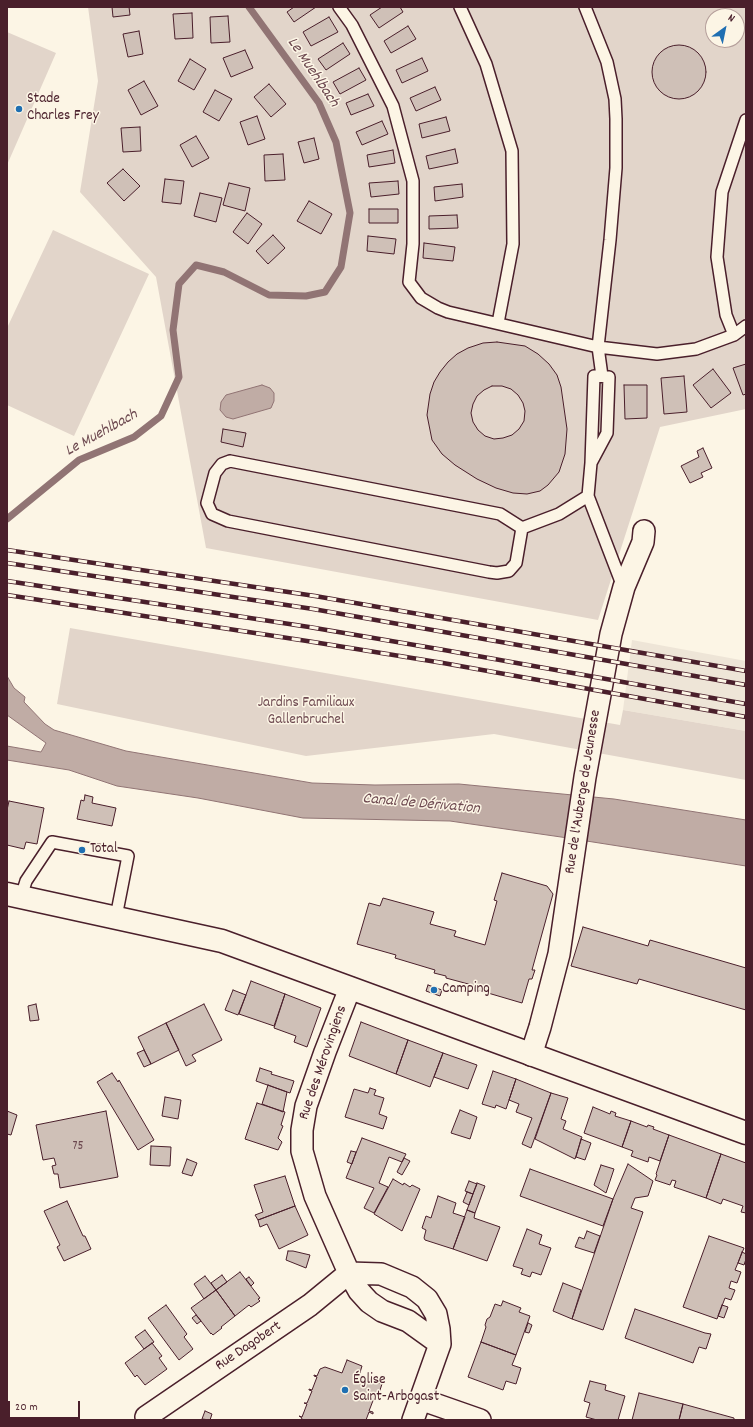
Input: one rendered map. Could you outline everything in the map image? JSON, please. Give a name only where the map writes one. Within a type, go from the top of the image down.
[{"type":"main road","points":[[14,896],[222,941],[746,1133]]},
{"type":"street","name":"Rue de l'Auberge de Jeunesse","points":[[531,1055],[559,954],[585,777],[611,634],[624,587],[643,542],[644,531]]},
{"type":"street","name":"Rue des Mérovingiens","points":[[350,988],[306,1106],[302,1130],[302,1151],[315,1196],[349,1273],[359,1291],[369,1302],[382,1311],[408,1321],[440,1344]]},
{"type":"street","points":[[349,1273],[381,1274],[412,1287],[427,1298],[436,1314],[440,1344],[413,1420]]},
{"type":"street","name":"Rue Dagobert","points":[[146,1417],[310,1305],[349,1273]]},
{"type":"street","points":[[420,1399],[480,1420]]},
{"type":"lane","points":[[340,7],[352,26],[393,106],[413,181],[413,244],[409,282],[421,298],[438,308],[598,347],[657,354],[696,349],[734,335],[746,326]]},
{"type":"lane","points":[[460,7],[486,64],[512,151],[513,244],[498,323]]},
{"type":"lane","points":[[586,7],[607,62],[615,98],[616,119],[616,168],[614,197],[598,347],[602,376],[594,376],[591,463],[588,496],[624,587]]},
{"type":"lane","points":[[734,335],[726,315],[717,257],[722,192],[746,120]]},
{"type":"lane","points":[[230,460],[500,514],[522,528],[516,563],[509,571],[497,573],[228,521],[212,514],[207,503],[215,473],[222,464],[230,460]]},
{"type":"lane","points":[[522,528],[559,514],[588,496]]},
{"type":"lane","points":[[14,896],[52,842],[128,856],[116,917]]},
{"type":"shaded area","points":[[632,640],[746,661],[746,731],[623,710]]},
{"type":"green space","points":[[88,7],[746,7],[746,409],[660,427],[598,620],[206,548],[156,277],[80,192],[98,81]]},
{"type":"green space","name":"Stade Charles Frey","points":[[7,32],[56,53],[7,165]]},
{"type":"green space","points":[[53,230],[149,274],[74,436],[7,405],[7,328]]},
{"type":"green space","name":"Jardins Familiaux Gallenbruchel","points":[[70,628],[620,725],[623,710],[746,731],[746,780],[494,734],[306,756],[57,704]]},
{"type":"water","points":[[262,385],[270,388],[274,393],[274,401],[271,408],[233,419],[226,417],[220,410],[221,402],[226,395]]},
{"type":"water","name":"Canal de Dérivation","points":[[7,676],[14,688],[25,697],[24,702],[45,724],[54,730],[126,751],[312,783],[375,785],[459,784],[614,799],[746,820],[746,866],[450,821],[303,818],[198,798],[117,786],[69,770],[7,760],[7,746],[41,752],[46,743],[7,715]]},
{"type":"building","points":[[112,7],[129,7],[130,15],[113,17]]},
{"type":"building","points":[[294,7],[316,7],[294,22],[287,12]]},
{"type":"building","points":[[382,7],[400,7],[403,12],[379,28],[370,15]]},
{"type":"building","points":[[192,13],[193,38],[175,39],[173,14]]},
{"type":"building","points":[[228,16],[230,42],[211,43],[210,17]]},
{"type":"building","points":[[329,17],[338,32],[311,46],[303,32]]},
{"type":"building","points":[[408,26],[416,39],[391,53],[384,41]]},
{"type":"building","points":[[139,31],[143,54],[128,57],[123,34]]},
{"type":"building","points":[[343,43],[350,54],[326,70],[318,59]]},
{"type":"building","points":[[679,45],[689,47],[698,53],[704,62],[706,72],[704,82],[698,91],[689,97],[679,99],[669,97],[660,91],[654,82],[652,72],[654,62],[660,53],[669,47]]},
{"type":"building","points":[[245,50],[253,68],[231,77],[223,58]]},
{"type":"building","points":[[422,58],[428,71],[402,83],[396,70]]},
{"type":"building","points":[[190,59],[206,69],[194,90],[178,81]]},
{"type":"building","points":[[359,68],[366,80],[340,94],[333,82]]},
{"type":"building","points":[[144,81],[158,106],[141,115],[128,90]]},
{"type":"building","points":[[269,84],[286,104],[271,117],[254,97]]},
{"type":"building","points":[[435,87],[441,100],[416,111],[410,98]]},
{"type":"building","points":[[215,90],[232,99],[219,121],[203,112]]},
{"type":"building","points":[[368,94],[374,106],[351,115],[346,103]]},
{"type":"building","points":[[257,116],[265,139],[248,145],[240,122]]},
{"type":"building","points":[[446,117],[450,131],[422,138],[419,124]]},
{"type":"building","points":[[382,121],[388,134],[362,145],[356,132]]},
{"type":"building","points":[[140,127],[141,151],[123,152],[121,128]]},
{"type":"building","points":[[196,136],[209,158],[192,167],[180,145]]},
{"type":"building","points":[[314,138],[319,159],[304,163],[298,142]]},
{"type":"building","points":[[455,149],[458,163],[429,169],[426,156]]},
{"type":"building","points":[[393,150],[395,163],[369,167],[367,155]]},
{"type":"building","points":[[283,154],[285,180],[265,181],[264,155]]},
{"type":"building","points":[[123,169],[140,186],[124,201],[107,183]]},
{"type":"building","points":[[165,179],[184,181],[181,204],[162,202]]},
{"type":"building","points":[[398,181],[399,194],[371,197],[369,183]]},
{"type":"building","points":[[229,183],[250,188],[245,211],[223,205]]},
{"type":"building","points":[[462,184],[463,197],[435,201],[434,187]]},
{"type":"building","points":[[200,193],[222,198],[216,222],[194,216]]},
{"type":"building","points":[[309,201],[332,214],[321,234],[297,221]]},
{"type":"building","points":[[369,209],[398,209],[398,223],[369,223]]},
{"type":"building","points":[[247,213],[262,224],[248,244],[233,232]]},
{"type":"building","points":[[457,215],[458,228],[429,229],[429,216]]},
{"type":"building","points":[[273,235],[285,248],[268,264],[256,251]]},
{"type":"building","points":[[368,236],[396,239],[394,254],[367,251]]},
{"type":"building","points":[[424,243],[455,247],[453,261],[423,258]]},
{"type":"building","points":[[497,342],[525,346],[538,354],[549,364],[557,375],[561,387],[567,429],[565,454],[559,472],[548,485],[540,491],[527,494],[513,493],[496,488],[477,479],[455,465],[442,454],[432,440],[427,415],[430,394],[434,382],[448,362],[457,354],[468,348],[483,343]],"holes":[[[492,386],[502,386],[511,389],[518,395],[523,403],[525,411],[524,421],[519,429],[512,435],[494,439],[485,436],[478,430],[473,422],[471,413],[477,396]]]},
{"type":"building","points":[[746,364],[746,394],[743,395],[733,368]]},
{"type":"building","points":[[713,369],[731,393],[711,408],[693,385]]},
{"type":"building","points":[[684,376],[687,412],[664,414],[661,378]]},
{"type":"building","points":[[624,385],[647,385],[647,418],[625,419]]},
{"type":"building","points":[[223,429],[246,433],[243,447],[221,442]]},
{"type":"building","points":[[703,448],[712,468],[701,473],[703,477],[690,483],[681,466],[699,457],[697,451]]},
{"type":"building","points":[[85,795],[93,797],[92,803],[116,808],[112,826],[77,819],[81,800],[84,801]]},
{"type":"building","points":[[9,801],[44,808],[37,844],[26,842],[24,849],[7,845],[7,810]]},
{"type":"building","points":[[502,873],[547,886],[553,894],[532,970],[535,970],[532,979],[529,979],[522,1003],[471,988],[472,985],[434,973],[435,970],[395,958],[396,955],[357,944],[369,903],[380,906],[383,898],[434,912],[430,924],[456,931],[454,936],[485,945],[497,901],[494,900]]},
{"type":"building","points":[[583,927],[648,946],[650,940],[746,968],[746,1010],[639,979],[637,984],[571,966]]},
{"type":"building","points":[[251,981],[285,994],[274,1026],[239,1014]]},
{"type":"building","points":[[428,985],[442,990],[440,996],[426,991]]},
{"type":"building","points":[[233,990],[246,995],[238,1015],[225,1010]]},
{"type":"building","points":[[285,994],[321,1008],[307,1047],[294,1042],[296,1036],[274,1028]]},
{"type":"building","points":[[36,1004],[39,1020],[30,1021],[28,1006]]},
{"type":"building","points":[[204,1004],[222,1040],[192,1055],[196,1061],[186,1066],[166,1023]]},
{"type":"building","points":[[361,1022],[408,1040],[396,1074],[349,1056]]},
{"type":"building","points":[[166,1023],[179,1050],[151,1064],[138,1037]]},
{"type":"building","points":[[408,1040],[443,1053],[430,1087],[396,1074]]},
{"type":"building","points":[[144,1050],[151,1064],[144,1067],[137,1053]]},
{"type":"building","points":[[443,1053],[477,1065],[468,1089],[434,1077]]},
{"type":"building","points":[[260,1068],[272,1072],[271,1074],[294,1081],[290,1093],[256,1081]]},
{"type":"building","points":[[493,1071],[516,1079],[506,1109],[496,1105],[495,1108],[482,1104]]},
{"type":"building","points":[[112,1073],[118,1082],[119,1080],[154,1140],[138,1150],[97,1082]]},
{"type":"building","points":[[516,1079],[551,1093],[531,1148],[522,1144],[532,1118],[516,1112],[519,1104],[509,1100]]},
{"type":"building","points":[[268,1085],[287,1092],[283,1112],[262,1104]]},
{"type":"building","points":[[370,1088],[376,1090],[374,1095],[384,1098],[379,1114],[387,1117],[383,1129],[345,1117],[354,1089],[368,1093]]},
{"type":"building","points":[[551,1093],[568,1098],[561,1119],[566,1121],[563,1129],[582,1137],[575,1159],[535,1139]]},
{"type":"building","points":[[165,1097],[181,1100],[178,1119],[162,1116]]},
{"type":"building","points":[[257,1103],[285,1112],[281,1125],[283,1126],[278,1138],[282,1142],[278,1150],[245,1139]]},
{"type":"building","points":[[593,1107],[610,1114],[611,1111],[616,1113],[615,1116],[631,1121],[622,1147],[584,1133]]},
{"type":"building","points":[[460,1110],[477,1117],[470,1139],[451,1133]]},
{"type":"building","points":[[7,1111],[17,1115],[11,1135],[7,1134]]},
{"type":"building","points":[[106,1111],[118,1177],[60,1188],[58,1174],[54,1174],[52,1166],[56,1165],[54,1158],[43,1160],[36,1125]]},
{"type":"building","points":[[631,1121],[647,1127],[648,1125],[654,1127],[653,1129],[669,1135],[660,1161],[649,1157],[648,1162],[631,1156],[633,1151],[622,1147]]},
{"type":"building","points":[[669,1135],[721,1154],[706,1198],[674,1187],[676,1181],[672,1180],[670,1185],[655,1180]]},
{"type":"building","points":[[362,1138],[406,1154],[402,1162],[389,1157],[379,1183],[388,1187],[374,1213],[364,1208],[374,1188],[346,1178]]},
{"type":"building","points":[[581,1139],[591,1143],[585,1160],[576,1157]]},
{"type":"building","points":[[151,1146],[171,1147],[170,1166],[150,1165]]},
{"type":"building","points":[[351,1151],[356,1152],[352,1164],[347,1162]]},
{"type":"building","points":[[721,1154],[746,1163],[746,1213],[741,1212],[743,1206],[723,1199],[721,1204],[706,1198]]},
{"type":"building","points":[[404,1158],[410,1161],[402,1175],[397,1172]]},
{"type":"building","points":[[187,1159],[197,1163],[192,1176],[182,1173]]},
{"type":"building","points":[[628,1164],[653,1181],[648,1196],[635,1198],[631,1208],[643,1212],[603,1330],[572,1319],[613,1199]]},
{"type":"building","points":[[601,1165],[614,1169],[606,1193],[594,1185]]},
{"type":"building","points":[[530,1169],[613,1199],[603,1226],[520,1196]]},
{"type":"building","points":[[285,1176],[295,1206],[258,1220],[255,1215],[263,1212],[254,1185]]},
{"type":"building","points":[[393,1179],[403,1185],[404,1183],[410,1187],[412,1185],[420,1189],[402,1231],[374,1214]]},
{"type":"building","points":[[469,1181],[477,1184],[473,1194],[465,1191]]},
{"type":"building","points":[[477,1183],[485,1186],[475,1213],[467,1210]]},
{"type":"building","points":[[467,1192],[473,1194],[469,1205],[463,1202]]},
{"type":"building","points":[[438,1196],[456,1203],[453,1213],[465,1217],[453,1249],[425,1240],[424,1238],[426,1230],[422,1228],[426,1216],[431,1218]]},
{"type":"building","points":[[67,1201],[83,1236],[85,1236],[91,1249],[64,1261],[57,1247],[60,1245],[44,1211]]},
{"type":"building","points":[[295,1206],[308,1235],[279,1249],[267,1224],[260,1227],[258,1220]]},
{"type":"building","points":[[467,1210],[475,1213],[474,1218],[500,1227],[487,1261],[453,1249]]},
{"type":"building","points":[[527,1229],[542,1235],[539,1244],[551,1248],[541,1275],[532,1272],[530,1277],[521,1274],[523,1269],[513,1266]]},
{"type":"building","points":[[587,1231],[600,1236],[594,1253],[575,1247],[579,1237],[584,1239]]},
{"type":"building","points":[[709,1236],[744,1248],[735,1270],[741,1272],[737,1283],[731,1281],[729,1288],[735,1290],[731,1300],[725,1298],[717,1319],[683,1307]]},
{"type":"building","points":[[288,1251],[310,1255],[306,1268],[286,1260]]},
{"type":"building","points":[[742,1252],[746,1254],[744,1265],[738,1263]]},
{"type":"building","points":[[240,1272],[260,1298],[258,1299],[260,1301],[251,1307],[249,1305],[235,1316],[216,1290]]},
{"type":"building","points":[[222,1275],[227,1282],[216,1290],[211,1283]]},
{"type":"building","points":[[205,1276],[216,1290],[204,1299],[194,1284]]},
{"type":"building","points":[[249,1277],[254,1283],[251,1286],[246,1279]]},
{"type":"building","points":[[563,1283],[581,1290],[572,1319],[553,1311]]},
{"type":"building","points":[[216,1290],[235,1316],[213,1335],[191,1308]]},
{"type":"building","points":[[503,1301],[521,1308],[519,1312],[530,1316],[516,1355],[481,1342],[487,1319],[490,1317],[495,1304],[501,1306]]},
{"type":"building","points":[[166,1305],[187,1334],[184,1337],[193,1349],[179,1360],[148,1318]]},
{"type":"building","points":[[722,1305],[728,1307],[724,1318],[718,1316]]},
{"type":"building","points":[[635,1309],[711,1334],[706,1349],[699,1347],[693,1363],[625,1338]]},
{"type":"building","points":[[196,1315],[201,1321],[197,1324],[192,1318]]},
{"type":"building","points":[[528,1323],[532,1325],[529,1333],[525,1332]]},
{"type":"building","points":[[145,1330],[154,1342],[144,1349],[135,1337]]},
{"type":"building","points":[[481,1342],[516,1355],[512,1365],[521,1368],[516,1384],[506,1381],[503,1390],[468,1377]]},
{"type":"building","points":[[152,1343],[162,1356],[159,1358],[167,1369],[145,1385],[137,1375],[135,1377],[125,1363]]},
{"type":"building","name":"Église Saint-Arbogast","points":[[347,1360],[362,1366],[358,1379],[366,1382],[367,1379],[382,1384],[377,1399],[374,1398],[369,1411],[373,1412],[373,1414],[369,1412],[366,1420],[301,1420],[302,1418],[299,1416],[302,1417],[307,1404],[304,1403],[307,1403],[312,1391],[309,1389],[312,1390],[317,1377],[314,1375],[317,1376],[320,1369],[325,1367],[342,1373]]},
{"type":"building","points":[[590,1381],[606,1385],[605,1390],[625,1396],[618,1420],[597,1420],[586,1417],[590,1403],[584,1401]]},
{"type":"building","points":[[639,1393],[683,1404],[679,1420],[632,1420]]},
{"type":"building","points":[[683,1404],[734,1418],[734,1420],[679,1420]]},
{"type":"building","points":[[205,1411],[212,1414],[210,1420],[202,1419]]},
{"type":"waterway","name":"Le Muehlbach","points":[[7,519],[79,460],[134,437],[161,416],[179,377],[173,330],[179,284],[196,265],[224,272],[269,295],[306,296],[325,292],[341,267],[350,213],[336,142],[319,103],[249,7]]},
{"type":"railway","points":[[7,550],[315,596],[746,671]]},
{"type":"railway","points":[[7,563],[313,609],[746,685]]},
{"type":"railway","points":[[7,581],[309,627],[746,704]]},
{"type":"railway","points":[[7,595],[443,663],[746,717]]},
{"type":"place","name":"Stade Charles Frey","points":[[19,109]]},
{"type":"place","name":"Total","points":[[82,850]]},
{"type":"place","name":"Camping","points":[[434,990]]},
{"type":"place","name":"Église Saint-Arbogast","points":[[345,1390]]}]
